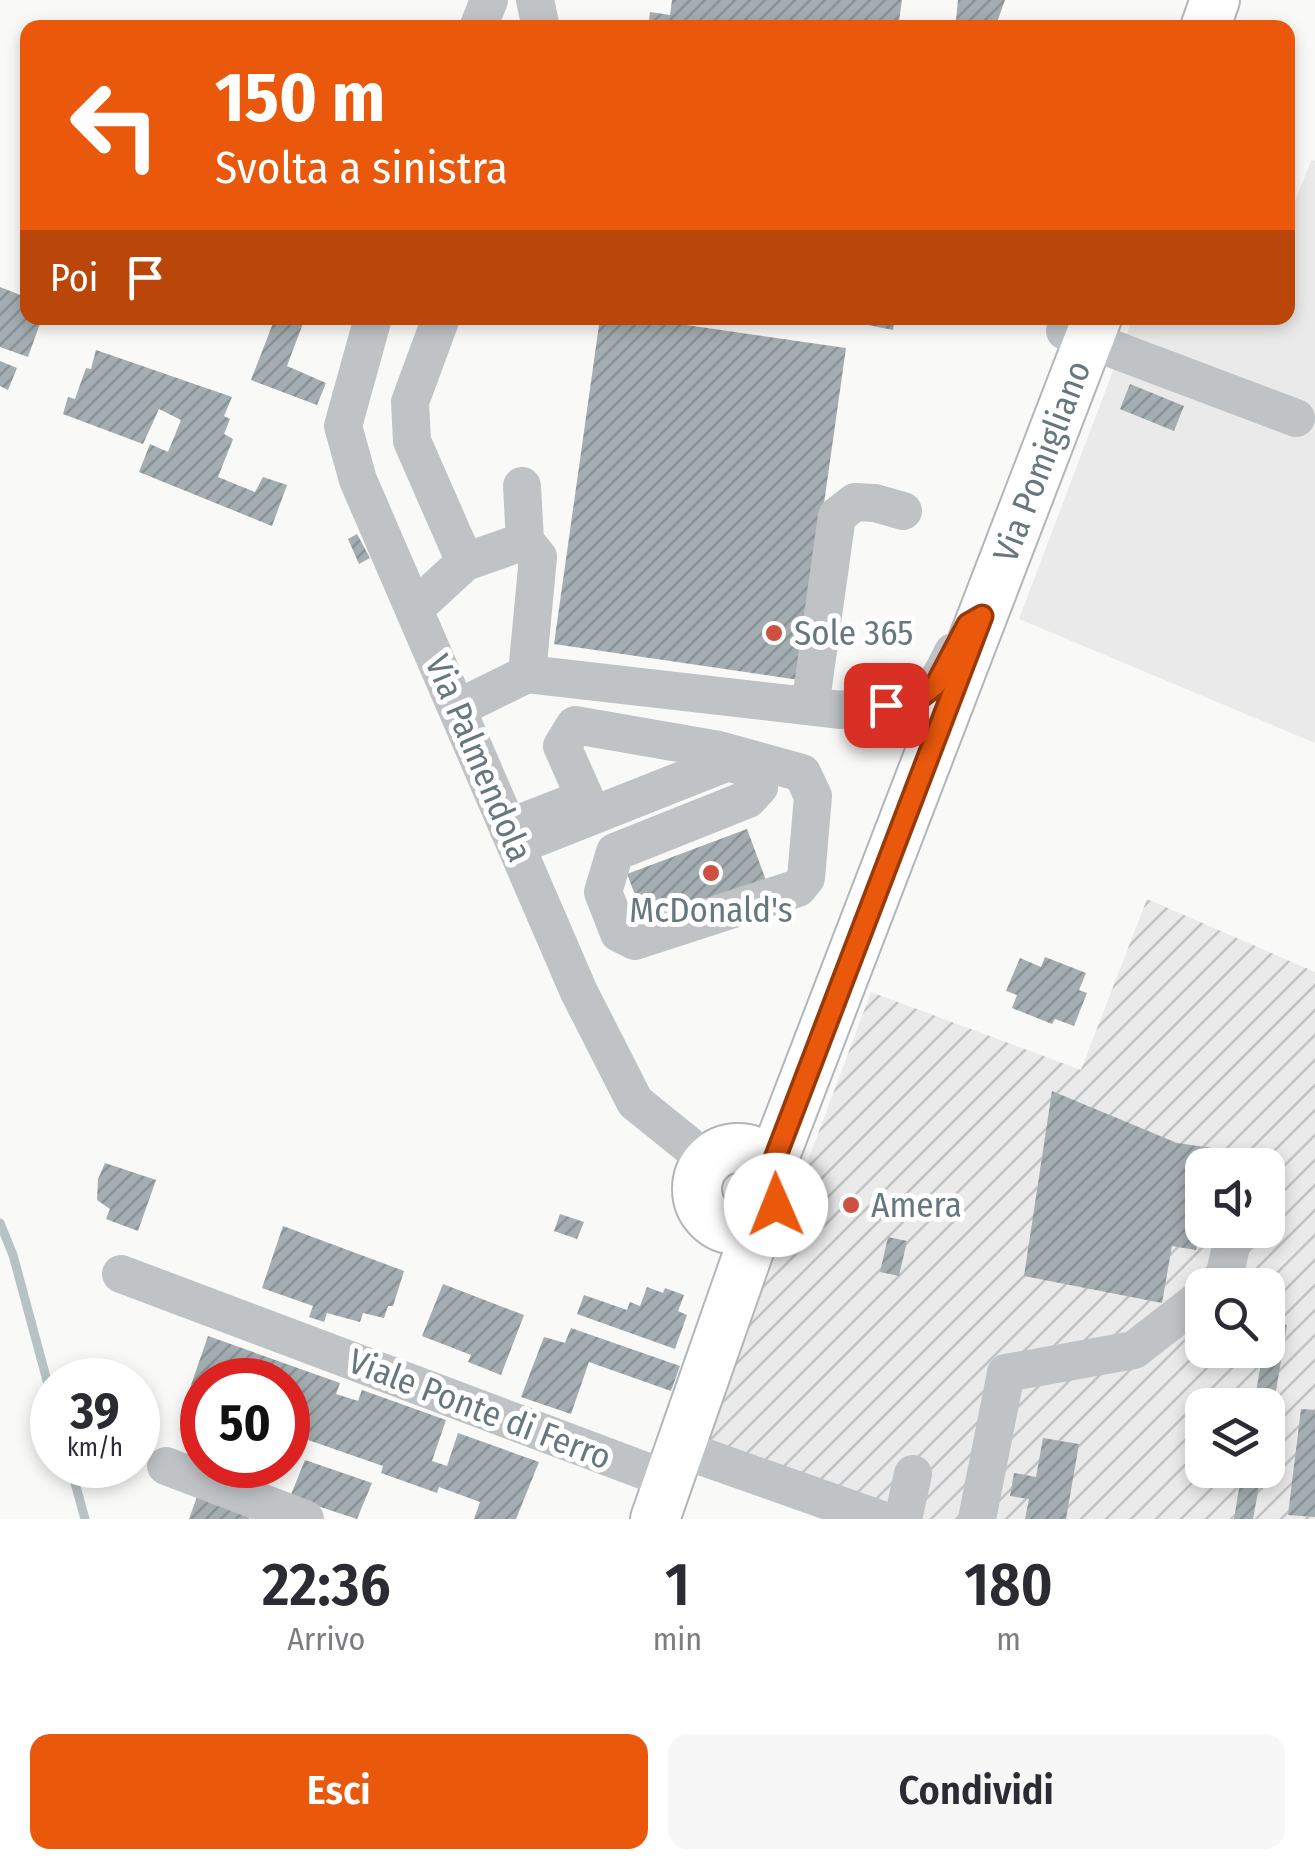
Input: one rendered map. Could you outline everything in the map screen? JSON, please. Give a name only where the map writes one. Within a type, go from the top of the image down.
[{"type":"main road","name":"Via Pomigliano","points":[[739,1158],[798,1098],[982,616],[1084,329]]},
{"type":"main road","points":[[739,1158],[777,1178],[776,1205],[744,1227],[718,1225],[701,1207],[698,1182],[739,1158]]},
{"type":"main road","points":[[668,1482],[737,1285],[744,1227]]},
{"type":"street","name":"Via Palmendola","points":[[371,325],[343,426],[358,480],[579,992],[635,1102],[739,1158]]},
{"type":"street","points":[[438,325],[410,402],[412,441],[464,562]]},
{"type":"street","points":[[1084,329],[1296,418]]},
{"type":"street","points":[[522,486],[525,541],[538,557],[528,674]]},
{"type":"street","points":[[808,704],[837,516],[854,502],[889,507]]},
{"type":"street","points":[[412,604],[426,598],[464,562],[525,541]]},
{"type":"street","points":[[458,708],[528,674],[841,710],[886,698],[918,699],[936,685],[968,624],[982,616]]},
{"type":"street","points":[[512,837],[728,762],[754,770],[760,787],[748,799],[616,852],[603,892],[619,934],[635,941],[798,888],[806,878],[813,796],[802,772],[719,750],[574,726],[562,746],[586,798]]},
{"type":"street","points":[[512,837],[586,798],[702,749]]},
{"type":"street","name":"Viale Ponte di Ferro","points":[[121,1274],[668,1482],[879,1519]]},
{"type":"street","points":[[976,1519],[1006,1374],[1134,1350],[1185,1310]]},
{"type":"street","points":[[166,1466],[305,1519]]},
{"type":"street","points":[[903,1519],[912,1474]]},
{"type":"shaded area","points":[[1312,159],[1315,743],[1019,619],[1130,325],[1295,325],[1295,201]]},
{"type":"shaded area","points":[[1147,899],[1315,972],[1315,1519],[923,1519],[703,1442],[871,992],[1081,1070]]},
{"type":"building","points":[[672,0],[902,0],[899,20],[649,20],[650,12],[670,15]]},
{"type":"building","points":[[958,0],[1005,0],[998,20],[956,20]]},
{"type":"building","points":[[0,287],[20,295],[20,325],[39,325],[28,357],[0,347]]},
{"type":"building","points":[[272,325],[302,325],[287,366],[326,383],[317,405],[251,380]]},
{"type":"building","points":[[599,325],[687,325],[846,348],[799,680],[554,644]]},
{"type":"building","points":[[868,325],[894,325],[893,330]]},
{"type":"building","points":[[96,350],[232,397],[224,416],[230,419],[224,434],[233,439],[218,477],[255,492],[263,477],[287,485],[272,526],[139,472],[150,444],[168,452],[181,420],[159,409],[143,444],[63,414],[68,397],[75,399],[86,368],[91,369]]},
{"type":"building","points":[[0,361],[17,368],[8,390],[0,386]]},
{"type":"building","points":[[1130,384],[1184,406],[1174,431],[1120,409]]},
{"type":"building","points":[[357,534],[370,558],[359,564],[348,539]]},
{"type":"building","points":[[747,829],[767,883],[648,928],[627,874]]},
{"type":"building","points":[[1045,957],[1086,973],[1079,990],[1087,993],[1074,1026],[1055,1019],[1052,1024],[1012,1008],[1017,995],[1006,991],[1020,958],[1041,967]]},
{"type":"building","points":[[1052,1091],[1177,1143],[1212,1148],[1185,1148],[1185,1248],[1196,1248],[1196,1250],[1172,1246],[1162,1303],[1024,1276]]},
{"type":"building","points":[[105,1163],[156,1180],[138,1231],[106,1219],[110,1209],[97,1200],[98,1179]]},
{"type":"building","points":[[560,1214],[584,1222],[577,1239],[554,1231]]},
{"type":"building","points":[[283,1226],[404,1271],[393,1306],[388,1306],[384,1318],[363,1313],[360,1322],[327,1313],[324,1322],[309,1317],[313,1306],[262,1288]]},
{"type":"building","points":[[888,1237],[907,1241],[899,1276],[880,1272]]},
{"type":"building","points":[[443,1284],[524,1315],[501,1375],[468,1362],[471,1355],[422,1336]]},
{"type":"building","points":[[647,1287],[684,1295],[678,1311],[687,1315],[675,1349],[577,1314],[584,1295],[627,1310],[630,1302],[640,1306]]},
{"type":"building","points":[[571,1328],[680,1366],[671,1391],[589,1362],[571,1414],[521,1397],[544,1337],[565,1343]]},
{"type":"building","points":[[208,1336],[270,1358],[200,1358]]},
{"type":"building","points":[[1260,1368],[1280,1368],[1276,1388],[1257,1388]]},
{"type":"building","points":[[310,1372],[340,1383],[336,1394],[358,1401],[362,1390],[446,1420],[432,1461],[447,1466],[458,1433],[539,1462],[516,1519],[474,1519],[480,1502],[439,1487],[437,1493],[381,1473],[383,1466],[310,1441]]},
{"type":"building","points":[[1301,1409],[1315,1410],[1315,1517],[1288,1515]]},
{"type":"building","points":[[1043,1438],[1079,1444],[1066,1519],[1025,1519],[1029,1499],[1010,1496],[1014,1473],[1036,1477]]},
{"type":"building","points":[[310,1462],[372,1483],[357,1519],[290,1497],[294,1488],[310,1488]]},
{"type":"building","points":[[1239,1488],[1259,1488],[1253,1519],[1234,1519]]},
{"type":"building","points":[[197,1497],[249,1515],[249,1519],[189,1519]]},
{"type":"waterway","points":[[0,1223],[13,1255],[41,1358]]},
{"type":"waterway","points":[[76,1488],[85,1519]]},
{"type":"place","name":"Sole 365","points":[[774,633]]},
{"type":"place","name":"McDonald's","points":[[711,873]]},
{"type":"place","name":"Amera","points":[[851,1205]]},
{"type":"route","points":[[776,1205],[779,1192],[772,1166],[982,616],[968,624],[936,685],[918,699],[886,705]]}]
